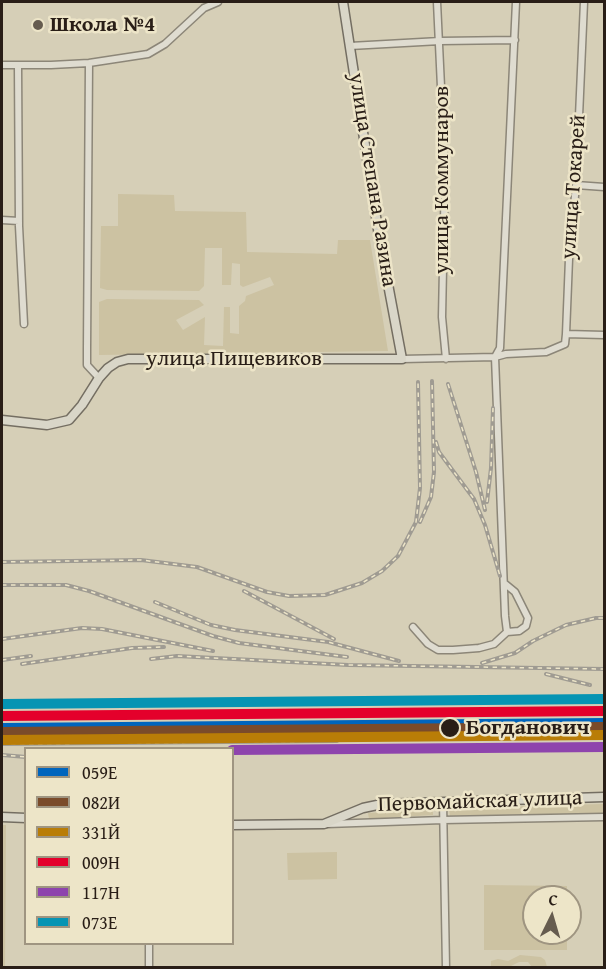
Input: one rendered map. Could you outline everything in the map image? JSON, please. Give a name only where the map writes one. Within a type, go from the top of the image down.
[{"type":"main road","name":"улица Степана Разина","points":[[343,2],[379,236],[402,359]]},
{"type":"main road","name":"улица Пищевиков","points":[[2,420],[47,425],[69,420],[82,405],[99,378],[117,362],[128,360],[402,359]]},
{"type":"main road","name":"Первомайская улица","points":[[234,825],[324,824],[363,807],[382,804],[604,797]]},
{"type":"main road","points":[[2,817],[24,818]]},
{"type":"street","points":[[2,65],[89,63],[139,55],[165,45],[205,5],[218,2]]},
{"type":"street","name":"улица Коммунаров","points":[[437,2],[445,172],[442,317],[446,359]]},
{"type":"street","points":[[507,632],[495,357],[500,348],[516,2]]},
{"type":"street","name":"улица Токарей","points":[[566,334],[569,259],[576,185],[584,2]]},
{"type":"street","points":[[350,46],[515,40]]},
{"type":"street","points":[[89,63],[87,365],[99,378]]},
{"type":"street","points":[[18,66],[19,220],[24,324]]},
{"type":"street","points":[[576,185],[604,187]]},
{"type":"street","points":[[2,220],[19,220]]},
{"type":"street","points":[[566,334],[604,335]]},
{"type":"street","name":"улица Пищевиков","points":[[402,359],[495,357],[506,354],[546,352],[565,344],[566,334]]},
{"type":"street","points":[[413,627],[428,644],[438,650],[479,648],[494,644],[507,632],[519,631],[526,626],[528,618],[515,592],[504,583]]},
{"type":"street","points":[[443,802],[446,968]]},
{"type":"street","name":"Первомайская улица","points":[[324,824],[604,817]]},
{"type":"street","points":[[149,945],[149,968]]},
{"type":"shaded area","points":[[118,194],[174,195],[175,211],[246,212],[247,252],[337,254],[338,240],[370,240],[388,351],[99,355],[99,302],[107,299],[199,300],[204,305],[176,320],[183,330],[205,317],[204,345],[223,346],[224,307],[230,307],[230,333],[239,334],[239,306],[245,301],[246,296],[274,285],[270,277],[243,287],[240,285],[240,264],[232,263],[231,285],[222,285],[222,248],[205,248],[204,286],[199,291],[100,288],[101,226],[118,226]]},
{"type":"shaded area","points":[[604,804],[604,813],[450,817],[449,808]]},
{"type":"shaded area","points":[[433,809],[433,815],[369,819],[368,813]]},
{"type":"shaded area","points":[[2,825],[6,825],[5,968],[2,967]]},
{"type":"shaded area","points":[[337,852],[337,879],[288,880],[287,853]]},
{"type":"shaded area","points":[[484,885],[522,885],[522,945],[567,945],[567,950],[484,950]]},
{"type":"shaded area","points":[[520,955],[541,957],[545,960],[547,967],[532,967],[528,962],[519,962],[509,967],[491,966],[491,961],[498,959],[508,961]]},
{"type":"railway","points":[[420,522],[431,497],[434,472],[432,381]]},
{"type":"railway","points":[[2,562],[141,560],[197,567],[267,592],[289,596],[325,595],[362,583],[382,571],[398,556],[416,522],[420,488],[418,382]]},
{"type":"railway","points":[[448,384],[476,472],[485,510]]},
{"type":"railway","points":[[487,502],[491,468],[493,408]]},
{"type":"railway","points":[[436,442],[439,452],[474,499],[485,525],[500,576]]},
{"type":"railway","points":[[2,585],[66,585],[239,643],[347,657]]},
{"type":"railway","points":[[244,591],[334,639]]},
{"type":"railway","points":[[155,602],[211,625],[328,642],[399,661]]},
{"type":"railway","points":[[482,663],[515,653],[533,641],[566,625],[604,618]]},
{"type":"railway","points":[[2,639],[82,628],[102,629],[213,651]]},
{"type":"railway","points":[[22,664],[132,648],[164,647]]},
{"type":"railway","points":[[2,660],[31,656]]},
{"type":"railway","points":[[151,659],[177,656],[348,665],[604,669]]},
{"type":"railway","points":[[546,674],[590,685]]},
{"type":"railway","points":[[2,716],[604,712]]},
{"type":"railway","points":[[577,731],[604,730]]},
{"type":"railway","points":[[2,744],[337,741]]},
{"type":"railway","points":[[2,755],[24,757]]},
{"type":"transit line","name":"073Е","points":[[2,704],[604,699]]},
{"type":"transit line","name":"009Н","points":[[2,716],[604,711]]},
{"type":"transit line","name":"059Е","points":[[2,728],[604,723]]},
{"type":"transit line","name":"082И","points":[[2,732],[604,727]]},
{"type":"transit line","name":"331Й","points":[[2,740],[604,735]]},
{"type":"transit line","name":"117Н","points":[[234,750],[604,747]]},
{"type":"place","name":"Школа №4","points":[[38,25]]},
{"type":"place","name":"Богданович","points":[[450,728]]}]
